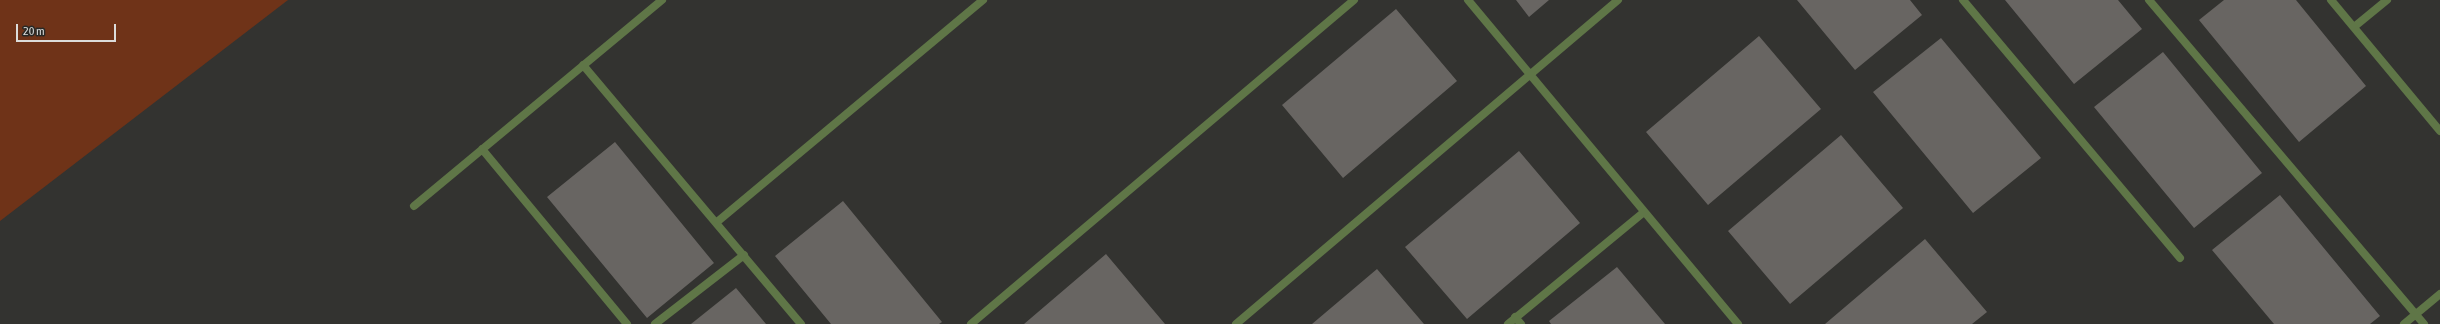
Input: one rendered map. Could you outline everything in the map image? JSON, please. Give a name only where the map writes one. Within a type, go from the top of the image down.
[{"type":"street","points":[[414,206],[662,0]]},
{"type":"street","points":[[717,222],[983,0]]},
{"type":"street","points":[[971,324],[1354,0]]},
{"type":"street","points":[[1468,0],[1738,324]]},
{"type":"street","points":[[1236,324],[1618,0]]},
{"type":"street","points":[[1963,0],[2180,258]]},
{"type":"street","points":[[2149,0],[2424,324]]},
{"type":"street","points":[[2331,0],[2440,131]]},
{"type":"street","points":[[2354,27],[2387,0]]},
{"type":"street","points":[[583,65],[717,222],[801,324]]},
{"type":"street","points":[[482,149],[627,324]]},
{"type":"street","points":[[1508,324],[1518,321],[1644,212]]},
{"type":"street","points":[[655,324],[744,255]]},
{"type":"street","points":[[2404,324],[2440,294]]},
{"type":"shaded area","points":[[0,0],[288,0],[0,221]]},
{"type":"building","points":[[1516,0],[1549,0],[1529,17]]},
{"type":"building","points":[[1797,0],[1910,0],[1922,15],[1855,70]]},
{"type":"building","points":[[2005,0],[2118,0],[2142,29],[2074,84]]},
{"type":"building","points":[[2224,0],[2296,0],[2366,86],[2299,142],[2199,20]]},
{"type":"building","points":[[1396,9],[1457,81],[1343,178],[1282,105]]},
{"type":"building","points":[[1759,36],[1821,109],[1708,205],[1646,132]]},
{"type":"building","points":[[1941,38],[2041,158],[1973,213],[1873,92]]},
{"type":"building","points":[[2163,52],[2262,173],[2194,228],[2094,107]]},
{"type":"building","points":[[1841,135],[1903,208],[1790,304],[1728,231]]},
{"type":"building","points":[[615,142],[714,263],[647,318],[547,197]]},
{"type":"building","points":[[1519,151],[1580,223],[1467,319],[1405,247]]},
{"type":"building","points":[[2280,195],[2380,316],[2370,324],[2274,324],[2212,250]]},
{"type":"building","points":[[843,201],[942,322],[939,324],[831,324],[775,256]]},
{"type":"building","points":[[1925,239],[1987,312],[1972,324],[1825,324]]},
{"type":"building","points":[[1106,254],[1165,324],[1024,324]]},
{"type":"building","points":[[1617,267],[1665,324],[1551,324],[1549,321]]},
{"type":"building","points":[[1377,269],[1424,324],[1312,324]]},
{"type":"building","points":[[736,288],[766,324],[691,324]]}]
